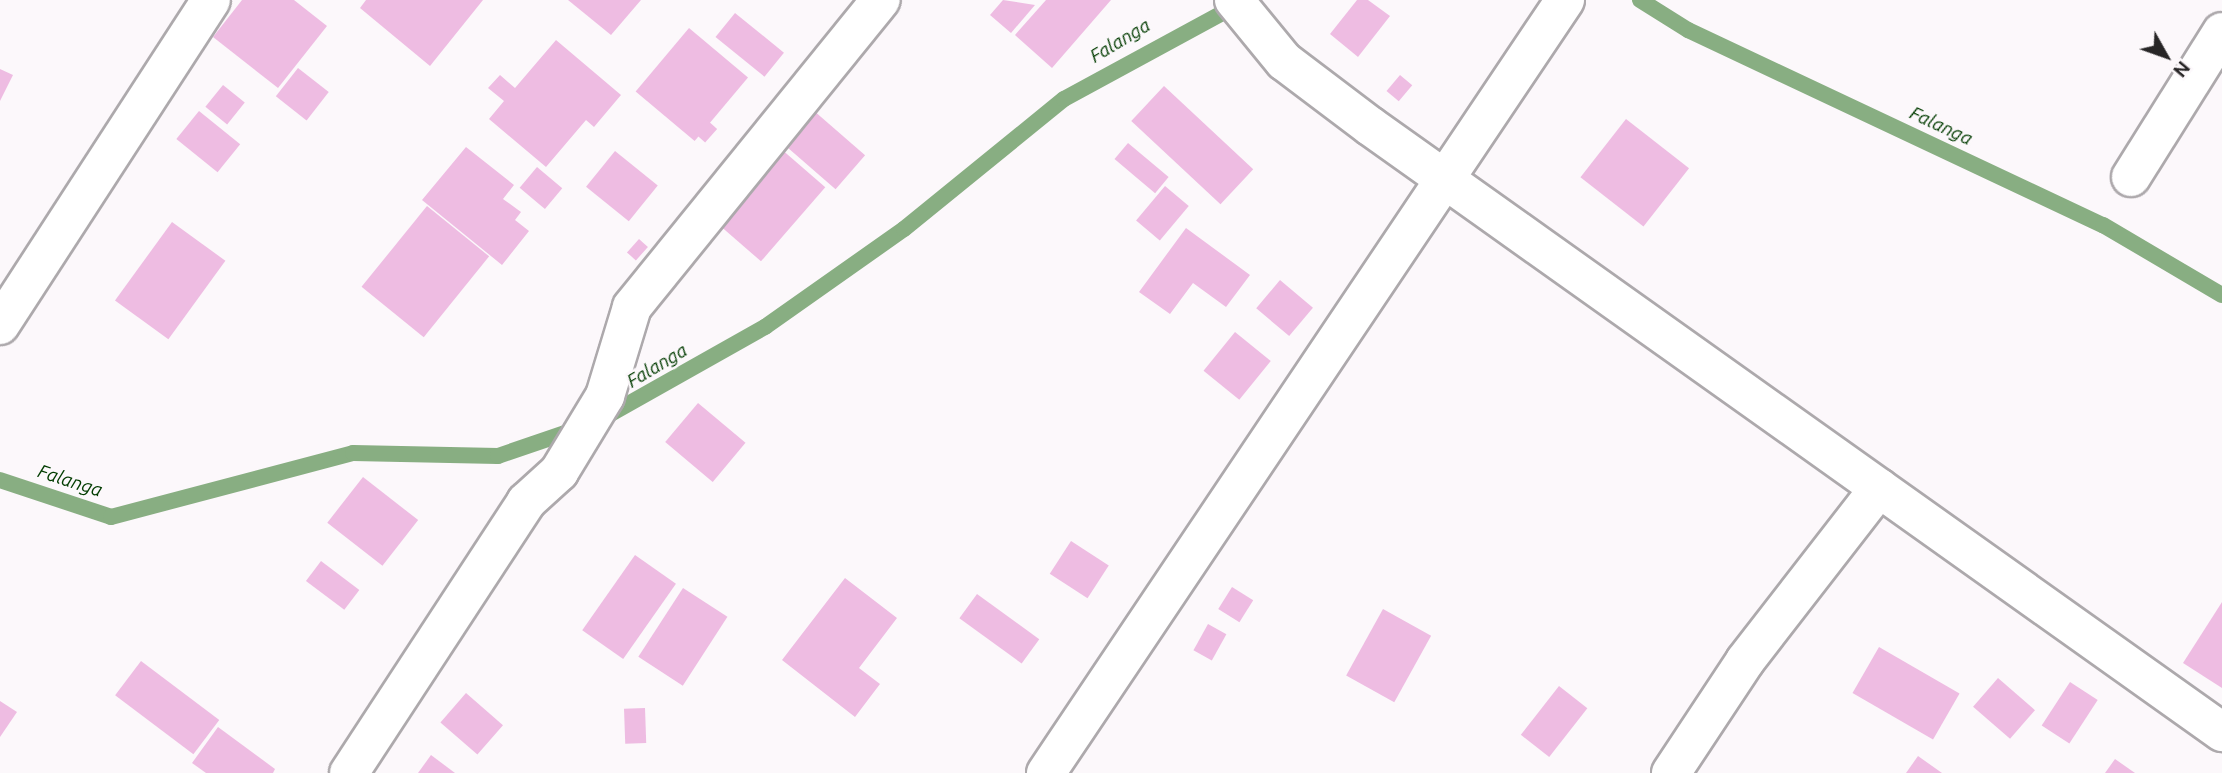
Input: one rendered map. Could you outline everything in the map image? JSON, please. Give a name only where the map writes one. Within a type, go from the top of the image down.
[{"type":"street","points":[[0,325],[211,0]]},
{"type":"street","points":[[349,773],[526,502],[559,472],[605,396],[632,307],[881,0]]},
{"type":"street","points":[[1234,0],[1284,61],[1447,181],[2222,732]]},
{"type":"street","points":[[1046,773],[1447,181],[1565,0]]},
{"type":"street","points":[[2131,177],[2222,32]]},
{"type":"street","points":[[1671,773],[1745,661],[1880,488]]},
{"type":"building","points":[[242,0],[294,0],[327,26],[278,88],[213,37]]},
{"type":"building","points":[[366,0],[483,0],[430,66],[360,8]]},
{"type":"building","points":[[568,0],[641,0],[611,35]]},
{"type":"building","points":[[1003,0],[1035,5],[1011,33],[990,15]]},
{"type":"building","points":[[1046,0],[1111,0],[1052,68],[1015,35]]},
{"type":"building","points":[[1357,0],[1368,0],[1390,16],[1358,57],[1330,34]]},
{"type":"building","points":[[735,13],[784,53],[764,77],[715,37]]},
{"type":"building","points":[[689,28],[748,77],[695,141],[636,92]]},
{"type":"building","points":[[556,40],[621,95],[594,127],[586,120],[546,167],[489,119],[504,101],[488,88],[500,75],[515,88]]},
{"type":"building","points":[[298,68],[329,92],[307,120],[276,96]]},
{"type":"building","points":[[0,69],[13,75],[0,101]]},
{"type":"building","points":[[1400,75],[1412,85],[1399,101],[1387,91]]},
{"type":"building","points":[[223,85],[245,103],[227,124],[205,107]]},
{"type":"building","points":[[1164,86],[1253,169],[1220,204],[1131,121]]},
{"type":"building","points":[[813,110],[865,155],[836,189],[783,144]]},
{"type":"building","points":[[199,111],[240,144],[218,172],[176,139]]},
{"type":"building","points":[[706,119],[717,129],[705,142],[694,132]]},
{"type":"building","points":[[1626,119],[1689,168],[1643,227],[1580,177]]},
{"type":"building","points":[[1128,143],[1169,177],[1155,193],[1115,159]]},
{"type":"building","points":[[466,147],[514,185],[503,199],[521,212],[515,220],[529,231],[502,265],[422,200]]},
{"type":"building","points":[[780,148],[825,187],[761,261],[716,222]]},
{"type":"building","points":[[615,151],[658,186],[629,221],[586,187]]},
{"type":"building","points":[[537,167],[562,188],[545,209],[520,188]]},
{"type":"building","points":[[1165,186],[1189,206],[1160,240],[1136,220]]},
{"type":"building","points":[[427,206],[489,256],[424,337],[362,287]]},
{"type":"building","points":[[172,222],[225,261],[168,339],[115,300]]},
{"type":"building","points":[[1186,228],[1250,275],[1226,307],[1193,283],[1170,314],[1139,292]]},
{"type":"building","points":[[639,239],[648,247],[636,260],[627,252]]},
{"type":"building","points":[[1280,280],[1313,308],[1289,336],[1256,308]]},
{"type":"building","points":[[1235,332],[1271,361],[1239,400],[1204,371]]},
{"type":"building","points":[[698,403],[745,443],[713,482],[665,442]]},
{"type":"building","points":[[363,477],[418,520],[382,566],[327,523]]},
{"type":"building","points":[[1071,541],[1109,566],[1087,598],[1050,574]]},
{"type":"building","points":[[635,555],[676,584],[623,659],[582,630]]},
{"type":"building","points":[[321,561],[359,590],[344,610],[306,581]]},
{"type":"building","points":[[845,578],[897,618],[859,668],[880,684],[855,717],[782,660]]},
{"type":"building","points":[[1232,587],[1253,600],[1239,622],[1218,609]]},
{"type":"building","points":[[683,588],[727,617],[683,686],[638,657]]},
{"type":"building","points":[[977,594],[1039,639],[1022,664],[959,618]]},
{"type":"building","points":[[2222,602],[2222,688],[2183,663]]},
{"type":"building","points":[[1383,609],[1431,636],[1394,702],[1346,675]]},
{"type":"building","points":[[1208,624],[1226,634],[1212,660],[1193,650]]},
{"type":"building","points":[[1879,647],[1960,694],[1933,739],[1852,693]]},
{"type":"building","points":[[141,661],[219,720],[193,754],[115,695]]},
{"type":"building","points":[[1998,678],[2035,710],[2010,739],[1973,707]]},
{"type":"building","points":[[2070,682],[2098,700],[2069,744],[2042,726]]},
{"type":"building","points":[[1559,686],[1587,708],[1549,757],[1521,735]]},
{"type":"building","points":[[466,693],[503,725],[477,755],[440,722]]},
{"type":"building","points":[[0,701],[17,712],[0,737]]},
{"type":"building","points":[[645,708],[646,743],[625,744],[624,709]]},
{"type":"building","points":[[218,727],[275,769],[273,773],[206,773],[192,763]]},
{"type":"building","points":[[431,755],[455,773],[418,773]]},
{"type":"building","points":[[1918,756],[1942,773],[1906,773]]},
{"type":"building","points":[[2115,759],[2135,773],[2105,773]]},
{"type":"waterway","name":"Falanga","points":[[1640,0],[1688,30],[2103,225],[2222,295]]},
{"type":"waterway","name":"Falanga","points":[[598,421],[765,327],[904,229],[1064,99],[1237,5]]},
{"type":"waterway","name":"Falanga","points":[[0,480],[111,517],[353,453],[498,456],[577,429]]}]
